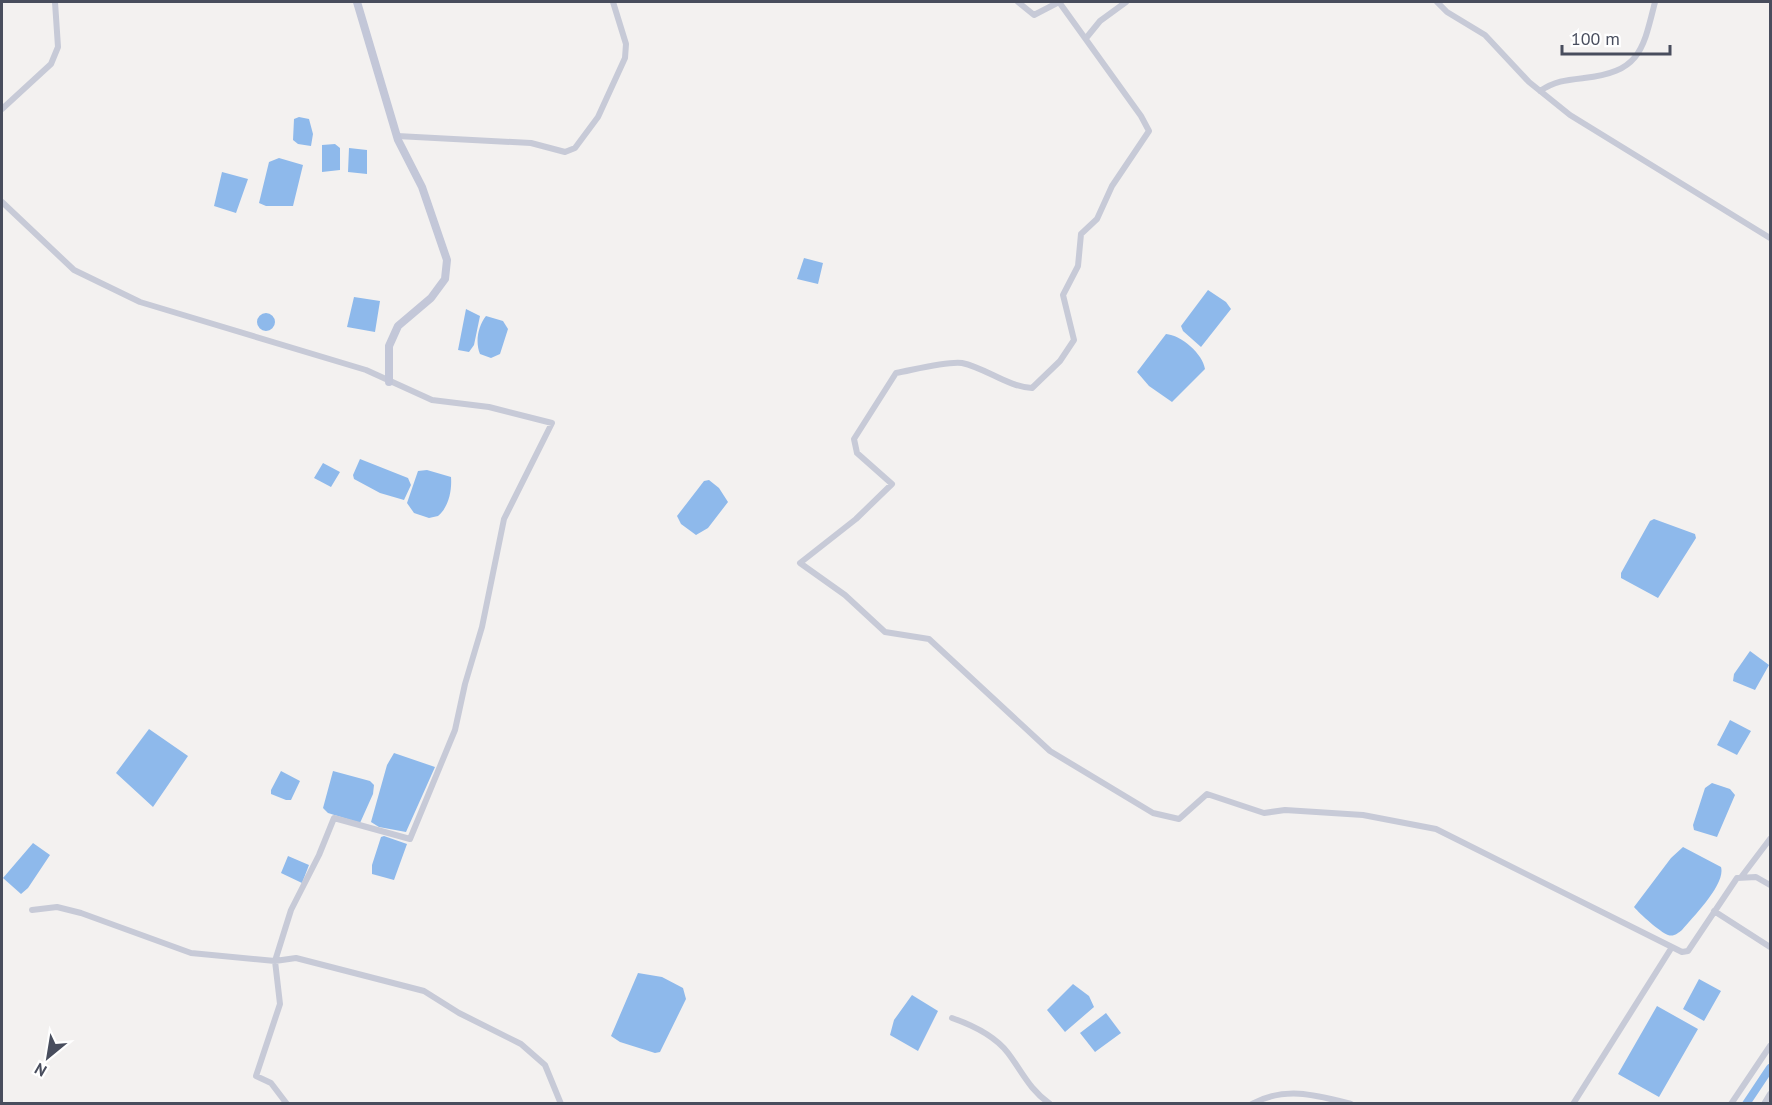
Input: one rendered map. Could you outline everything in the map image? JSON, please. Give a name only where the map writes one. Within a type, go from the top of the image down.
[{"type":"street","points":[[2,109],[51,64],[58,46],[55,2]]},
{"type":"street","points":[[357,2],[397,136],[423,187],[447,260],[445,279],[432,298],[398,326],[389,346],[389,382]]},
{"type":"street","points":[[397,136],[531,143],[565,152],[575,148],[598,117],[626,53],[626,44],[613,2]]},
{"type":"street","points":[[1018,2],[1034,15],[1059,2],[1087,38],[1149,131],[1112,186],[1097,219],[1081,234],[1078,266],[1063,295],[1074,340],[1060,361],[1032,388],[1018,387],[1009,380],[960,363],[896,373],[854,439],[857,453],[892,484],[856,519],[800,563],[845,594],[885,632],[928,639],[1050,751],[1153,813],[1179,819],[1207,794],[1264,813],[1285,810],[1363,815],[1436,829],[1682,952],[1688,951],[1737,878],[1741,877],[1770,839]]},
{"type":"street","points":[[1087,38],[1100,21],[1126,2]]},
{"type":"street","points":[[1437,2],[1447,12],[1485,35],[1540,91],[1570,115],[1770,238]]},
{"type":"street","points":[[1540,91],[1555,81],[1616,72],[1632,64],[1645,44],[1655,2]]},
{"type":"street","points":[[2,202],[74,270],[140,302],[366,370],[432,400],[489,407],[552,423],[504,519],[482,627],[465,684],[455,730],[410,839],[333,818],[319,855],[291,910],[275,961],[280,1004],[256,1076],[271,1083],[287,1104]]},
{"type":"street","points":[[1741,877],[1756,877],[1770,885]]},
{"type":"street","points":[[32,910],[57,907],[81,913],[191,953],[275,961],[296,958],[424,990],[459,1013],[520,1044],[545,1065],[561,1104]]},
{"type":"street","points":[[1714,911],[1770,946]]},
{"type":"street","points":[[1573,1104],[1672,948]]},
{"type":"street","points":[[952,1018],[996,1041],[1007,1051],[1032,1091],[1050,1104]]},
{"type":"street","points":[[1731,1104],[1770,1046]]},
{"type":"street","points":[[1252,1104],[1271,1095],[1305,1092],[1351,1104]]},
{"type":"street","points":[[1764,1104],[1770,1094]]},
{"type":"water","points":[[299,117],[309,119],[313,134],[311,146],[298,144],[293,140],[294,119]]},
{"type":"water","points":[[335,144],[340,148],[340,170],[322,172],[322,145]]},
{"type":"water","points":[[349,148],[367,150],[367,174],[348,172]]},
{"type":"water","points":[[279,158],[303,165],[293,206],[266,206],[259,203],[269,162]]},
{"type":"water","points":[[222,172],[248,179],[236,213],[214,206]]},
{"type":"water","points":[[804,258],[823,263],[818,284],[797,279]]},
{"type":"water","points":[[1208,290],[1226,302],[1231,309],[1201,347],[1183,331],[1181,326]]},
{"type":"water","points":[[354,297],[380,301],[375,332],[347,327]]},
{"type":"water","points":[[466,309],[480,316],[474,345],[469,352],[458,350]]},
{"type":"water","points":[[266,313],[272,316],[275,322],[272,328],[266,331],[260,328],[257,322],[260,316]]},
{"type":"water","points":[[486,316],[503,321],[508,329],[500,354],[491,358],[480,354],[478,344],[479,329]]},
{"type":"water","points":[[1166,334],[1190,346],[1200,357],[1205,369],[1172,402],[1149,386],[1137,372]]},
{"type":"water","points":[[360,459],[408,478],[411,485],[404,500],[380,493],[354,479],[353,475]]},
{"type":"water","points":[[323,463],[340,472],[331,487],[314,478]]},
{"type":"water","points":[[427,470],[451,477],[450,493],[445,508],[438,516],[429,518],[414,513],[407,503],[418,471]]},
{"type":"water","points":[[709,480],[719,488],[728,502],[708,528],[696,535],[681,524],[677,516],[704,481]]},
{"type":"water","points":[[1654,519],[1695,534],[1696,538],[1658,598],[1621,578],[1621,573],[1650,521]]},
{"type":"water","points":[[1750,651],[1769,665],[1755,690],[1733,681],[1734,674]]},
{"type":"water","points":[[1730,720],[1751,731],[1737,755],[1717,745]]},
{"type":"water","points":[[149,729],[188,756],[153,807],[116,773]]},
{"type":"water","points":[[394,753],[435,767],[406,832],[379,827],[371,822],[387,765]]},
{"type":"water","points":[[281,771],[300,781],[291,800],[271,794]]},
{"type":"water","points":[[333,771],[370,781],[374,785],[373,794],[360,823],[328,813],[323,808]]},
{"type":"water","points":[[1712,783],[1730,789],[1735,795],[1717,837],[1694,830],[1693,825],[1705,788]]},
{"type":"water","points":[[381,837],[407,844],[394,880],[372,874],[372,865]]},
{"type":"water","points":[[33,843],[50,855],[28,888],[21,894],[3,878]]},
{"type":"water","points":[[1683,847],[1721,867],[1721,874],[1714,891],[1700,909],[1682,930],[1670,935],[1655,927],[1634,907],[1671,858]]},
{"type":"water","points":[[288,856],[309,865],[302,883],[281,873]]},
{"type":"water","points":[[638,973],[662,977],[683,988],[686,999],[660,1052],[655,1053],[620,1042],[611,1036]]},
{"type":"water","points":[[1699,979],[1721,991],[1704,1021],[1683,1009]]},
{"type":"water","points":[[1073,984],[1089,996],[1094,1007],[1065,1032],[1047,1010]]},
{"type":"water","points":[[912,995],[938,1011],[918,1051],[890,1035],[894,1020]]},
{"type":"water","points":[[1657,1006],[1698,1029],[1659,1097],[1618,1074]]},
{"type":"water","points":[[1106,1013],[1121,1033],[1095,1052],[1080,1033]]},
{"type":"waterway","points":[[1746,1104],[1770,1068]]}]
